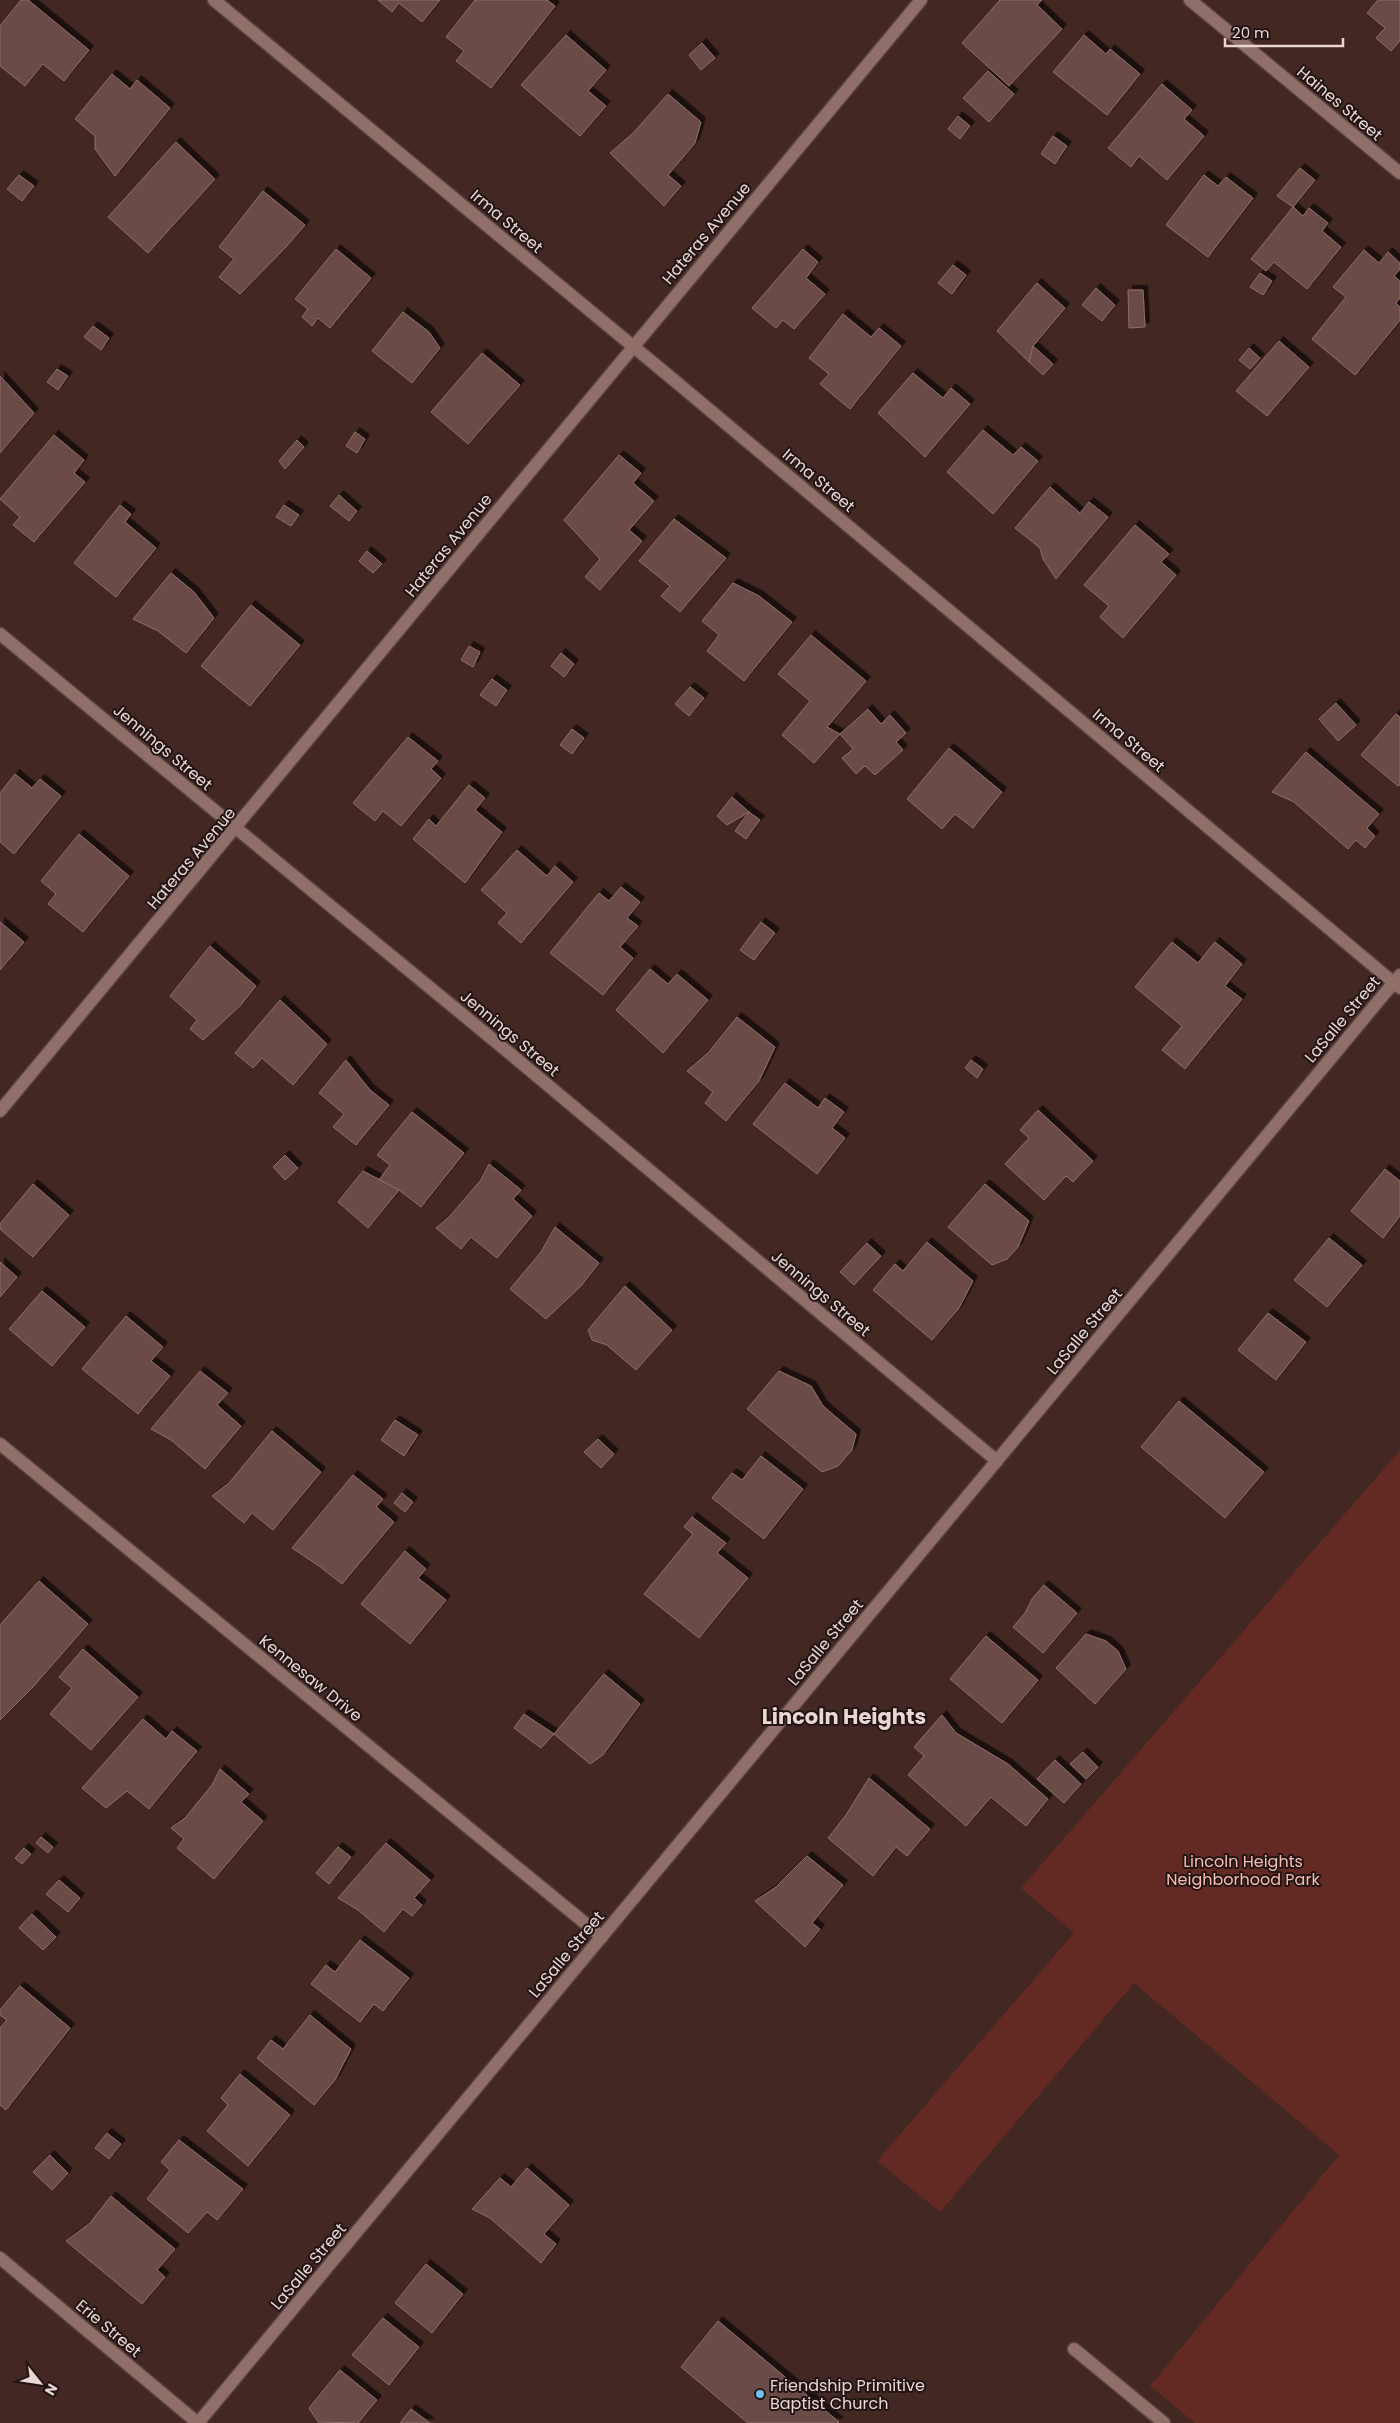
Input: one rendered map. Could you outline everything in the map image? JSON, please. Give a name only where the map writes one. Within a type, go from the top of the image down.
[{"type":"street","name":"Irma Street","points":[[214,0],[1398,982]]},
{"type":"street","name":"Hateras Avenue","points":[[0,1111],[236,829],[632,346],[921,0]]},
{"type":"street","name":"Haines Street","points":[[1190,0],[1400,173]]},
{"type":"street","name":"Jennings Street","points":[[0,634],[515,1058],[996,1461]]},
{"type":"street","name":"LaSalle Street","points":[[198,2423],[996,1461],[1398,982]]},
{"type":"street","name":"Kennesaw Drive","points":[[0,1444],[602,1936]]},
{"type":"street","name":"Erie Street","points":[[0,2258],[198,2423]]},
{"type":"street","points":[[1074,2349],[1164,2423]]},
{"type":"green space","name":"Lincoln Heights Neighborhood Park","points":[[1400,1450],[1400,2423],[1195,2423],[1150,2386],[1339,2155],[1134,1983],[940,2212],[877,2161],[1074,1933],[1021,1888]]},
{"type":"building","points":[[21,0],[28,0],[89,50],[64,81],[43,64],[25,86],[0,66],[0,26]]},
{"type":"building","points":[[378,0],[440,0],[422,22],[399,3],[392,12]]},
{"type":"building","points":[[475,0],[547,0],[555,6],[491,88],[456,61],[464,51],[446,37]]},
{"type":"building","points":[[1000,0],[1042,0],[1037,5],[1062,29],[1009,86],[962,43]]},
{"type":"building","points":[[1378,0],[1400,0],[1400,41],[1391,51],[1376,38],[1385,28],[1367,13]]},
{"type":"building","points":[[566,35],[606,70],[588,91],[606,106],[580,136],[521,85]]},
{"type":"building","points":[[1084,35],[1106,54],[1110,49],[1140,74],[1107,115],[1053,72]]},
{"type":"building","points":[[702,43],[715,58],[701,70],[689,55]]},
{"type":"building","points":[[988,71],[1014,94],[989,122],[963,98]]},
{"type":"building","points":[[112,74],[130,89],[137,80],[170,108],[115,176],[95,149],[95,136],[75,119]]},
{"type":"building","points":[[1162,84],[1192,110],[1184,119],[1204,136],[1167,180],[1139,156],[1131,167],[1108,148]]},
{"type":"building","points":[[668,94],[701,122],[695,143],[668,175],[681,186],[664,206],[610,153],[634,132]]},
{"type":"building","points":[[958,116],[970,126],[960,139],[948,129]]},
{"type":"building","points":[[1053,136],[1067,146],[1055,164],[1041,154]]},
{"type":"building","points":[[176,142],[215,179],[148,253],[108,217]]},
{"type":"building","points":[[1300,168],[1315,180],[1293,207],[1277,196]]},
{"type":"building","points":[[19,175],[34,186],[22,201],[7,189]]},
{"type":"building","points":[[1204,175],[1218,186],[1226,177],[1253,198],[1208,257],[1166,225]]},
{"type":"building","points":[[263,191],[305,225],[240,294],[219,277],[234,259],[219,247]]},
{"type":"building","points":[[1293,207],[1303,216],[1309,208],[1328,223],[1322,231],[1341,247],[1307,289],[1274,262],[1266,271],[1251,259]]},
{"type":"building","points":[[336,249],[371,278],[330,328],[318,318],[312,326],[302,317],[308,309],[295,299]]},
{"type":"building","points":[[803,249],[818,262],[806,278],[825,294],[794,329],[783,320],[776,328],[752,308]]},
{"type":"building","points":[[1364,250],[1379,263],[1388,252],[1400,263],[1400,269],[1394,276],[1400,281],[1400,298],[1396,303],[1400,307],[1400,320],[1355,375],[1312,339],[1346,297],[1333,287]]},
{"type":"building","points":[[953,265],[966,275],[952,294],[938,283]]},
{"type":"building","points":[[1260,273],[1272,281],[1263,295],[1250,287]]},
{"type":"building","points":[[1037,283],[1065,308],[1033,346],[1029,362],[997,331]]},
{"type":"building","points":[[1096,288],[1115,305],[1102,321],[1082,305]]},
{"type":"building","points":[[1128,290],[1143,290],[1145,327],[1129,328]]},
{"type":"building","points":[[403,312],[429,332],[440,348],[412,383],[372,351]]},
{"type":"building","points":[[843,314],[871,337],[879,328],[901,346],[850,409],[820,384],[829,374],[809,358]]},
{"type":"building","points":[[93,326],[109,338],[101,350],[84,337]]},
{"type":"building","points":[[1279,341],[1309,367],[1267,416],[1236,391]]},
{"type":"building","points":[[1033,346],[1053,364],[1043,375],[1029,362]]},
{"type":"building","points":[[1249,348],[1260,358],[1250,369],[1239,360]]},
{"type":"building","points":[[482,353],[520,385],[468,444],[431,412]]},
{"type":"building","points":[[57,369],[68,376],[58,390],[47,382]]},
{"type":"building","points":[[913,373],[943,398],[951,388],[970,404],[925,457],[878,413]]},
{"type":"building","points":[[0,376],[34,413],[0,453]]},
{"type":"building","points":[[983,430],[1013,455],[1021,447],[1038,461],[993,514],[947,472]]},
{"type":"building","points":[[355,432],[365,439],[357,453],[346,446]]},
{"type":"building","points":[[54,435],[84,460],[74,473],[85,482],[34,542],[13,525],[20,517],[0,499]]},
{"type":"building","points":[[297,440],[304,447],[285,469],[279,461]]},
{"type":"building","points":[[619,455],[641,473],[633,483],[654,501],[629,530],[642,541],[600,590],[585,577],[600,559],[564,520]]},
{"type":"building","points":[[1050,487],[1080,513],[1089,502],[1108,517],[1056,579],[1043,559],[1040,548],[1015,528]]},
{"type":"building","points":[[339,495],[357,511],[349,521],[330,506]]},
{"type":"building","points":[[120,505],[131,514],[125,522],[156,548],[116,597],[74,563]]},
{"type":"building","points":[[284,505],[299,515],[291,526],[276,517]]},
{"type":"building","points":[[674,519],[726,558],[680,612],[661,596],[670,586],[639,561]]},
{"type":"building","points":[[1135,525],[1169,554],[1161,562],[1176,575],[1123,638],[1100,617],[1109,606],[1084,585]]},
{"type":"building","points":[[367,551],[382,564],[373,573],[359,561]]},
{"type":"building","points":[[171,573],[194,592],[214,618],[186,653],[158,631],[133,619]]},
{"type":"building","points":[[733,583],[759,596],[792,622],[744,681],[707,651],[719,635],[702,621]]},
{"type":"building","points":[[251,605],[300,645],[250,706],[201,666]]},
{"type":"building","points":[[811,635],[866,681],[827,727],[840,734],[814,763],[782,735],[810,701],[778,674]]},
{"type":"building","points":[[469,646],[480,652],[473,667],[461,660]]},
{"type":"building","points":[[561,653],[574,664],[564,677],[551,666]]},
{"type":"building","points":[[492,679],[507,690],[496,706],[480,695]]},
{"type":"building","points":[[690,687],[704,698],[689,716],[675,704]]},
{"type":"building","points":[[1336,703],[1356,725],[1338,741],[1319,719]]},
{"type":"building","points":[[868,709],[881,724],[890,715],[906,733],[896,742],[903,750],[875,775],[865,766],[856,774],[842,758],[853,749],[840,734]]},
{"type":"building","points":[[1396,714],[1400,717],[1400,785],[1398,786],[1361,755]]},
{"type":"building","points":[[572,729],[584,738],[572,754],[560,745]]},
{"type":"building","points":[[408,737],[438,761],[431,769],[441,778],[401,826],[383,811],[375,821],[353,803]]},
{"type":"building","points":[[949,748],[1002,792],[973,828],[955,814],[942,829],[907,799]]},
{"type":"building","points":[[1306,752],[1379,814],[1367,828],[1375,836],[1365,848],[1356,840],[1348,849],[1294,802],[1272,792]]},
{"type":"building","points":[[15,774],[32,788],[40,779],[61,796],[14,854],[0,842],[0,793]]},
{"type":"building","points":[[469,785],[485,798],[475,810],[502,832],[465,883],[413,839],[429,819],[436,826]]},
{"type":"building","points":[[732,797],[749,812],[727,825],[717,816]]},
{"type":"building","points":[[749,812],[760,820],[746,839],[735,831]]},
{"type":"building","points":[[79,834],[129,876],[83,932],[48,904],[56,894],[41,881]]},
{"type":"building","points":[[517,850],[547,876],[555,866],[573,882],[521,943],[498,923],[507,913],[481,890]]},
{"type":"building","points":[[621,887],[640,902],[627,918],[638,926],[620,947],[633,958],[603,995],[550,953],[599,893],[609,901]]},
{"type":"building","points":[[0,922],[24,942],[0,970]]},
{"type":"building","points":[[761,922],[775,933],[754,960],[740,950]]},
{"type":"building","points":[[1172,942],[1198,963],[1215,942],[1242,964],[1225,986],[1242,999],[1185,1069],[1162,1050],[1182,1026],[1135,987]]},
{"type":"building","points":[[210,946],[256,986],[240,1006],[203,1040],[190,1029],[197,1020],[170,996]]},
{"type":"building","points":[[650,969],[668,984],[677,974],[708,1000],[663,1053],[616,1010]]},
{"type":"building","points":[[280,1000],[327,1044],[293,1085],[262,1058],[253,1068],[235,1053]]},
{"type":"building","points":[[737,1017],[775,1047],[759,1081],[726,1121],[705,1103],[713,1092],[687,1071],[709,1052]]},
{"type":"building","points":[[346,1060],[370,1090],[389,1105],[356,1145],[333,1127],[344,1114],[319,1093]]},
{"type":"building","points":[[971,1060],[983,1069],[977,1078],[965,1068]]},
{"type":"building","points":[[785,1083],[818,1108],[825,1098],[844,1112],[832,1128],[845,1138],[817,1174],[753,1124]]},
{"type":"building","points":[[1038,1110],[1093,1161],[1073,1182],[1066,1176],[1044,1200],[1005,1164],[1029,1138],[1020,1130]]},
{"type":"building","points":[[412,1112],[464,1153],[421,1207],[399,1190],[379,1180],[390,1165],[377,1155]]},
{"type":"building","points":[[285,1155],[298,1168],[285,1180],[273,1167]]},
{"type":"building","points":[[489,1164],[521,1190],[513,1199],[532,1216],[497,1258],[471,1237],[461,1249],[436,1228],[449,1217],[481,1180]]},
{"type":"building","points":[[1385,1169],[1400,1181],[1400,1216],[1383,1238],[1351,1211]]},
{"type":"building","points":[[363,1171],[399,1190],[368,1228],[338,1202]]},
{"type":"building","points":[[33,1184],[69,1215],[33,1257],[0,1229],[0,1224]]},
{"type":"building","points":[[985,1184],[1029,1221],[1018,1247],[1007,1259],[992,1265],[948,1227]]},
{"type":"building","points":[[555,1227],[599,1263],[581,1286],[546,1319],[510,1289],[541,1252]]},
{"type":"building","points":[[1329,1238],[1362,1265],[1327,1307],[1294,1280]]},
{"type":"building","points":[[927,1242],[973,1281],[959,1308],[932,1340],[873,1290],[895,1264],[903,1271]]},
{"type":"building","points":[[867,1243],[881,1256],[854,1285],[840,1272]]},
{"type":"building","points":[[0,1262],[17,1277],[0,1297]]},
{"type":"building","points":[[625,1286],[672,1330],[636,1370],[607,1345],[592,1340],[588,1330]]},
{"type":"building","points":[[42,1291],[85,1327],[52,1366],[9,1329]]},
{"type":"building","points":[[1268,1313],[1306,1342],[1276,1380],[1238,1350]]},
{"type":"building","points":[[126,1316],[163,1347],[151,1361],[170,1376],[138,1414],[82,1369]]},
{"type":"building","points":[[200,1371],[228,1393],[217,1405],[241,1426],[205,1469],[171,1440],[151,1429]]},
{"type":"building","points":[[779,1371],[811,1386],[823,1406],[856,1434],[852,1450],[838,1466],[822,1472],[747,1409]]},
{"type":"building","points":[[1179,1401],[1264,1472],[1225,1518],[1141,1447]]},
{"type":"building","points":[[395,1420],[418,1435],[404,1456],[381,1440]]},
{"type":"building","points":[[272,1431],[321,1472],[273,1530],[252,1513],[244,1523],[212,1496],[229,1483]]},
{"type":"building","points":[[598,1439],[614,1454],[601,1468],[584,1452]]},
{"type":"building","points":[[761,1456],[803,1489],[764,1539],[712,1498],[732,1473],[742,1480]]},
{"type":"building","points":[[353,1475],[383,1499],[376,1507],[394,1522],[342,1584],[292,1548]]},
{"type":"building","points":[[402,1493],[413,1502],[405,1512],[394,1503]]},
{"type":"building","points":[[692,1517],[726,1543],[717,1553],[748,1578],[699,1638],[644,1594],[693,1534],[684,1527]]},
{"type":"building","points":[[405,1551],[426,1569],[418,1578],[446,1600],[410,1644],[361,1604]]},
{"type":"building","points":[[39,1581],[88,1624],[33,1687],[0,1720],[0,1625]]},
{"type":"building","points":[[1044,1585],[1077,1613],[1043,1653],[1013,1627]]},
{"type":"building","points":[[1086,1634],[1106,1641],[1118,1651],[1126,1669],[1095,1704],[1056,1668]]},
{"type":"building","points":[[986,1636],[1038,1680],[1002,1723],[950,1679]]},
{"type":"building","points":[[83,1649],[138,1697],[91,1750],[50,1714],[72,1688],[59,1677]]},
{"type":"building","points":[[604,1674],[640,1704],[603,1755],[590,1764],[554,1734]]},
{"type":"building","points":[[524,1714],[554,1734],[541,1748],[514,1728]]},
{"type":"building","points":[[942,1715],[956,1733],[1008,1764],[1048,1799],[1026,1826],[991,1797],[966,1826],[908,1775],[924,1756],[914,1747]]},
{"type":"building","points":[[143,1719],[166,1739],[172,1731],[197,1751],[149,1809],[127,1791],[106,1808],[82,1788]]},
{"type":"building","points":[[1083,1752],[1098,1767],[1086,1779],[1070,1764]]},
{"type":"building","points":[[1055,1760],[1081,1784],[1064,1803],[1037,1779]]},
{"type":"building","points":[[220,1769],[249,1794],[241,1802],[263,1821],[214,1879],[177,1848],[184,1839],[171,1828],[185,1818],[212,1785]]},
{"type":"building","points":[[869,1778],[930,1829],[907,1856],[896,1847],[873,1876],[828,1838],[846,1815]]},
{"type":"building","points":[[41,1837],[53,1847],[48,1853],[36,1843]]},
{"type":"building","points":[[386,1843],[430,1880],[414,1898],[422,1905],[412,1916],[403,1909],[384,1932],[358,1910],[338,1898]]},
{"type":"building","points":[[338,1847],[351,1857],[329,1884],[316,1873]]},
{"type":"building","points":[[24,1848],[31,1854],[22,1864],[15,1858]]},
{"type":"building","points":[[807,1856],[843,1885],[812,1923],[820,1929],[805,1947],[755,1901],[776,1887]]},
{"type":"building","points":[[59,1880],[80,1898],[68,1912],[46,1894]]},
{"type":"building","points":[[32,1914],[56,1937],[43,1950],[19,1928]]},
{"type":"building","points":[[360,1940],[409,1978],[383,2011],[374,2004],[360,2022],[311,1984],[326,1965],[335,1972]]},
{"type":"building","points":[[20,1986],[70,2028],[6,2110],[0,2105],[0,2028],[7,2020],[0,2015],[0,2010]]},
{"type":"building","points":[[310,2015],[351,2049],[335,2080],[314,2105],[257,2058],[271,2040],[283,2049]]},
{"type":"building","points":[[240,2074],[290,2115],[248,2166],[207,2131],[228,2105],[221,2098]]},
{"type":"building","points":[[107,2133],[121,2144],[109,2159],[95,2148]]},
{"type":"building","points":[[179,2140],[243,2189],[217,2220],[207,2212],[188,2233],[147,2199],[170,2170],[161,2162]]},
{"type":"building","points":[[50,2155],[68,2173],[52,2190],[33,2172]]},
{"type":"building","points":[[527,2168],[569,2205],[544,2234],[556,2244],[541,2263],[490,2218],[472,2209],[500,2178],[511,2187]]},
{"type":"building","points":[[111,2196],[175,2249],[157,2270],[165,2277],[142,2304],[66,2241],[90,2223]]},
{"type":"building","points":[[426,2264],[463,2294],[432,2333],[395,2303]]},
{"type":"building","points":[[383,2318],[419,2347],[389,2385],[352,2355]]},
{"type":"building","name":"Friendship Primitive Baptist Church","points":[[718,2321],[839,2422],[748,2423],[681,2367]]},
{"type":"building","points":[[340,2370],[377,2400],[358,2423],[318,2422],[309,2408]]},
{"type":"building","points":[[411,2409],[430,2423],[400,2423]]},
{"type":"place","name":"Friendship Primitive Baptist Church","points":[[760,2394]]},
{"type":"district","name":"Lincoln Heights","points":[[844,1717]]}]
